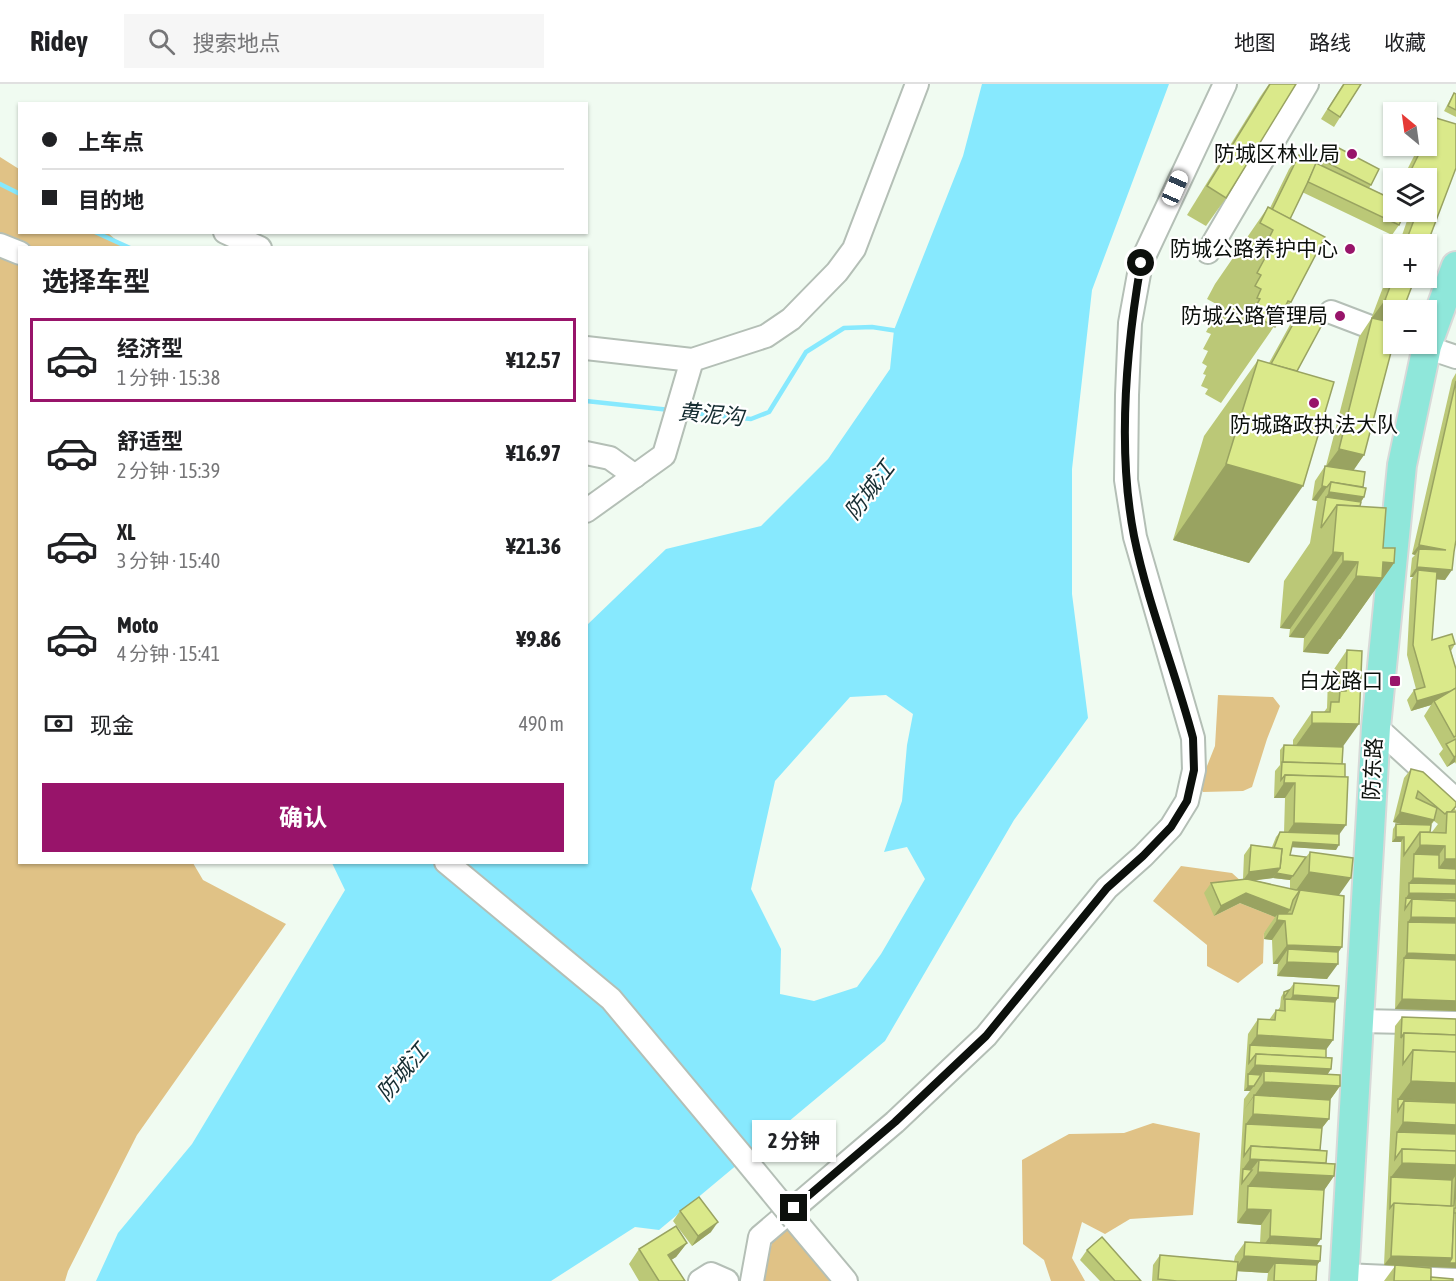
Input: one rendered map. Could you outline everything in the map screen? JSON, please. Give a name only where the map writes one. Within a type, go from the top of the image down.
[{"type":"main road","name":"防东路","points":[[1437,310],[1456,266]]},
{"type":"main road","name":"防东路","points":[[1344,1278],[1376,728],[1402,465],[1420,354]]},
{"type":"street","points":[[588,348],[692,360],[766,336],[792,319],[837,272],[854,249],[917,84]]},
{"type":"street","points":[[752,1281],[760,1237],[895,1122],[986,1036],[1107,888],[1171,827],[1187,801],[1194,770],[1193,738],[1135,537],[1126,480],[1126,395],[1131,323],[1141,263],[1224,84]]},
{"type":"street","points":[[1208,252],[1307,84]]},
{"type":"street","points":[[230,234],[256,246]]},
{"type":"street","points":[[0,245],[18,252]]},
{"type":"street","points":[[1331,312],[1383,332]]},
{"type":"street","points":[[1437,350],[1456,357]]},
{"type":"street","points":[[588,509],[664,455],[692,360]]},
{"type":"street","points":[[588,453],[610,458],[635,476]]},
{"type":"street","points":[[1376,728],[1456,800]]},
{"type":"street","points":[[448,864],[611,999],[846,1281]]},
{"type":"street","points":[[1359,1021],[1456,1023]]},
{"type":"street","points":[[699,1281],[711,1274],[727,1281]]},
{"type":"street","points":[[1344,1278],[1456,1280]]},
{"type":"shaded area","points":[[0,157],[18,168],[18,234],[109,234],[123,246],[18,246],[18,864],[194,864],[203,880],[286,924],[137,1135],[65,1281],[0,1281]]},
{"type":"shaded area","points":[[1218,695],[1273,697],[1280,706],[1252,787],[1243,791],[1203,792],[1199,786],[1215,746]]},
{"type":"shaded area","points":[[1181,866],[1232,873],[1242,882],[1214,916],[1240,903],[1283,920],[1264,933],[1263,963],[1238,983],[1207,966],[1207,945],[1153,901]]},
{"type":"shaded area","points":[[1153,1123],[1200,1133],[1193,1215],[1130,1219],[1105,1234],[1082,1222],[1072,1258],[1085,1281],[1051,1281],[1044,1260],[1023,1244],[1022,1160],[1069,1134],[1124,1133]]},
{"type":"shaded area","points":[[788,1225],[836,1281],[761,1281],[774,1236]]},
{"type":"water","name":"防城江","points":[[982,84],[1169,84],[1092,290],[1072,469],[1072,594],[1088,718],[1014,820],[885,1041],[659,1230],[635,1227],[551,1281],[96,1281],[118,1233],[192,1144],[345,890],[332,864],[588,864],[588,624],[666,549],[761,526],[828,459],[890,369],[894,330],[963,156]],"holes":[[[886,695],[913,714],[907,745],[902,801],[884,852],[907,847],[925,879],[881,954],[857,987],[814,1001],[780,994],[781,949],[751,889],[775,781],[850,697]]]},
{"type":"building","points":[[1270,84],[1296,84],[1226,198],[1207,186]]},
{"type":"building","points":[[1344,84],[1361,84],[1340,117],[1328,109]]},
{"type":"building","points":[[1454,93],[1456,94],[1456,110],[1448,106]]},
{"type":"building","points":[[1437,118],[1456,124],[1456,168],[1437,218],[1437,168],[1412,168],[1418,156],[1437,156]]},
{"type":"building","points":[[1333,145],[1379,169],[1371,185],[1324,161]]},
{"type":"building","points":[[1299,155],[1317,163],[1290,219],[1272,210]]},
{"type":"building","points":[[1316,163],[1383,195],[1383,217],[1308,182]]},
{"type":"building","points":[[1268,207],[1325,237],[1291,302],[1288,301],[1275,327],[1259,318],[1261,313],[1254,309],[1260,299],[1257,298],[1261,289],[1255,286],[1261,275],[1257,273],[1265,258],[1260,256],[1273,230],[1260,223]]},
{"type":"building","points":[[1413,222],[1435,222],[1431,234],[1409,234]]},
{"type":"building","points":[[1390,288],[1411,288],[1407,300],[1385,300]]},
{"type":"building","points":[[1302,308],[1324,321],[1297,371],[1271,364]]},
{"type":"building","points":[[1372,318],[1383,320],[1383,354],[1391,354],[1364,455],[1339,449]]},
{"type":"building","points":[[1258,360],[1334,382],[1303,486],[1226,464]]},
{"type":"building","points":[[1456,381],[1456,540],[1452,570],[1417,567],[1419,549],[1446,550],[1419,545]]},
{"type":"building","points":[[1325,466],[1365,472],[1363,487],[1331,482],[1327,487],[1322,486]]},
{"type":"building","points":[[1331,482],[1366,488],[1364,497],[1329,492]]},
{"type":"building","points":[[1326,497],[1361,502],[1360,506],[1337,505],[1321,528]]},
{"type":"building","points":[[1337,505],[1386,508],[1383,548],[1395,548],[1394,563],[1383,562],[1382,578],[1356,576],[1358,562],[1343,561],[1343,553],[1333,552]]},
{"type":"building","points":[[1418,570],[1437,572],[1432,640],[1452,634],[1455,644],[1449,646],[1456,669],[1456,688],[1417,701],[1414,690],[1425,687],[1413,645]]},
{"type":"building","points":[[1347,650],[1362,651],[1359,724],[1312,723],[1312,712],[1330,712],[1331,702],[1339,702],[1340,691],[1346,691]]},
{"type":"building","points":[[1456,688],[1456,736],[1454,737],[1434,701]]},
{"type":"building","points":[[1456,739],[1456,756],[1454,757],[1446,744]]},
{"type":"building","points":[[1284,745],[1343,747],[1342,764],[1283,762]]},
{"type":"building","points":[[1282,762],[1345,764],[1345,777],[1285,775],[1281,780]]},
{"type":"building","points":[[1411,769],[1423,772],[1456,802],[1451,812],[1445,814],[1418,791],[1416,798],[1437,808],[1434,820],[1400,812]]},
{"type":"building","points":[[1285,775],[1348,777],[1346,825],[1294,823],[1295,783],[1284,783]]},
{"type":"building","points":[[1447,812],[1456,812],[1456,859],[1445,859],[1445,846],[1420,845],[1420,832],[1446,833]]},
{"type":"building","points":[[1396,824],[1431,825],[1430,832],[1420,832],[1404,855],[1404,837],[1396,837]]},
{"type":"building","points":[[1280,832],[1339,834],[1339,845],[1293,842],[1290,855],[1306,857],[1293,876],[1276,873],[1280,868],[1282,849],[1274,848]]},
{"type":"building","points":[[1251,845],[1282,849],[1280,868],[1249,872]]},
{"type":"building","points":[[1310,852],[1353,858],[1351,878],[1309,872]]},
{"type":"building","points":[[1414,854],[1439,855],[1439,868],[1456,869],[1456,880],[1413,878]]},
{"type":"building","points":[[1247,879],[1300,890],[1290,910],[1246,893],[1221,906],[1211,883]]},
{"type":"building","points":[[1409,883],[1456,884],[1456,894],[1409,893]]},
{"type":"building","points":[[1300,890],[1344,896],[1342,947],[1287,945],[1285,921],[1277,920],[1278,914],[1292,914]]},
{"type":"building","points":[[1406,898],[1456,899],[1456,901],[1412,899],[1405,909]]},
{"type":"building","points":[[1412,899],[1456,901],[1456,918],[1411,917]]},
{"type":"building","points":[[1408,922],[1456,923],[1456,955],[1407,953]]},
{"type":"building","points":[[1288,949],[1338,952],[1338,964],[1287,962]]},
{"type":"building","points":[[1404,958],[1456,960],[1456,1001],[1402,999]]},
{"type":"building","points":[[1294,983],[1339,986],[1338,998],[1293,995]]},
{"type":"building","points":[[1285,999],[1335,1002],[1333,1040],[1257,1035],[1258,1019],[1275,1020],[1276,1010],[1285,1011]]},
{"type":"building","points":[[1402,1017],[1456,1019],[1456,1035],[1404,1033],[1401,1038]]},
{"type":"building","points":[[1404,1033],[1456,1035],[1456,1052],[1413,1050],[1403,1064]]},
{"type":"building","points":[[1250,1045],[1326,1049],[1326,1058],[1256,1054],[1249,1063]]},
{"type":"building","points":[[1413,1050],[1456,1052],[1456,1083],[1411,1081]]},
{"type":"building","points":[[1256,1054],[1332,1058],[1331,1069],[1255,1065]]},
{"type":"building","points":[[1264,1071],[1340,1075],[1340,1086],[1264,1082]]},
{"type":"building","points":[[1248,1074],[1261,1075],[1254,1086],[1248,1086]]},
{"type":"building","points":[[1254,1095],[1330,1100],[1329,1119],[1253,1114]]},
{"type":"building","points":[[1398,1099],[1456,1103],[1404,1101],[1398,1111]]},
{"type":"building","points":[[1404,1101],[1456,1103],[1456,1125],[1403,1122]]},
{"type":"building","points":[[1246,1124],[1322,1128],[1320,1150],[1251,1146],[1244,1156]]},
{"type":"building","points":[[1397,1132],[1456,1134],[1456,1151],[1402,1149],[1395,1159]]},
{"type":"building","points":[[1251,1146],[1327,1151],[1326,1163],[1250,1159]]},
{"type":"building","points":[[1402,1149],[1456,1151],[1456,1165],[1402,1163]]},
{"type":"building","points":[[1259,1160],[1335,1164],[1334,1176],[1258,1172]]},
{"type":"building","points":[[1243,1169],[1252,1170],[1242,1183]]},
{"type":"building","points":[[1456,1175],[1452,1258],[1391,1256],[1394,1203],[1454,1206]]},
{"type":"building","points":[[1391,1177],[1452,1180],[1451,1206],[1394,1203],[1390,1208]]},
{"type":"building","points":[[1248,1186],[1324,1190],[1321,1239],[1270,1236],[1271,1210],[1247,1209]]},
{"type":"building","points":[[699,1197],[718,1222],[698,1236],[680,1211]]},
{"type":"building","points":[[1454,1213],[1456,1213],[1456,1263],[1449,1263],[1452,1258]]},
{"type":"building","points":[[676,1226],[687,1243],[668,1255],[685,1281],[659,1281],[639,1249]]},
{"type":"building","points":[[1102,1237],[1141,1281],[1115,1281],[1087,1250]]},
{"type":"building","points":[[1245,1242],[1321,1246],[1320,1261],[1244,1256]]},
{"type":"building","points":[[1160,1255],[1238,1262],[1236,1281],[1158,1279]]},
{"type":"building","points":[[1275,1263],[1317,1265],[1316,1281],[1274,1281]]},
{"type":"building","points":[[1395,1265],[1431,1268],[1431,1281],[1394,1281]]},
{"type":"building","points":[[1431,1277],[1453,1279],[1453,1281],[1431,1281]]},
{"type":"waterway","name":"黄泥沟","points":[[0,184],[18,193]]},
{"type":"waterway","name":"黄泥沟","points":[[99,234],[126,246]]},
{"type":"waterway","name":"黄泥沟","points":[[685,412],[751,419],[769,412],[806,352],[844,328],[872,327],[898,331]]},
{"type":"waterway","name":"黄泥沟","points":[[588,401],[670,410]]},
{"type":"place","name":"防城区林业局","points":[[1352,154]]},
{"type":"place","name":"防城公路养护中心","points":[[1350,249]]},
{"type":"place","name":"防城公路管理局","points":[[1340,316]]},
{"type":"place","name":"防城路政执法大队","points":[[1314,403]]},
{"type":"place","name":"白龙路口","points":[[1395,681]]},
{"type":"route","points":[[794,1208],[895,1122],[986,1036],[1107,888],[1171,827],[1187,801],[1194,770],[1193,738],[1135,537],[1126,480],[1126,395],[1131,323],[1141,263]]}]
